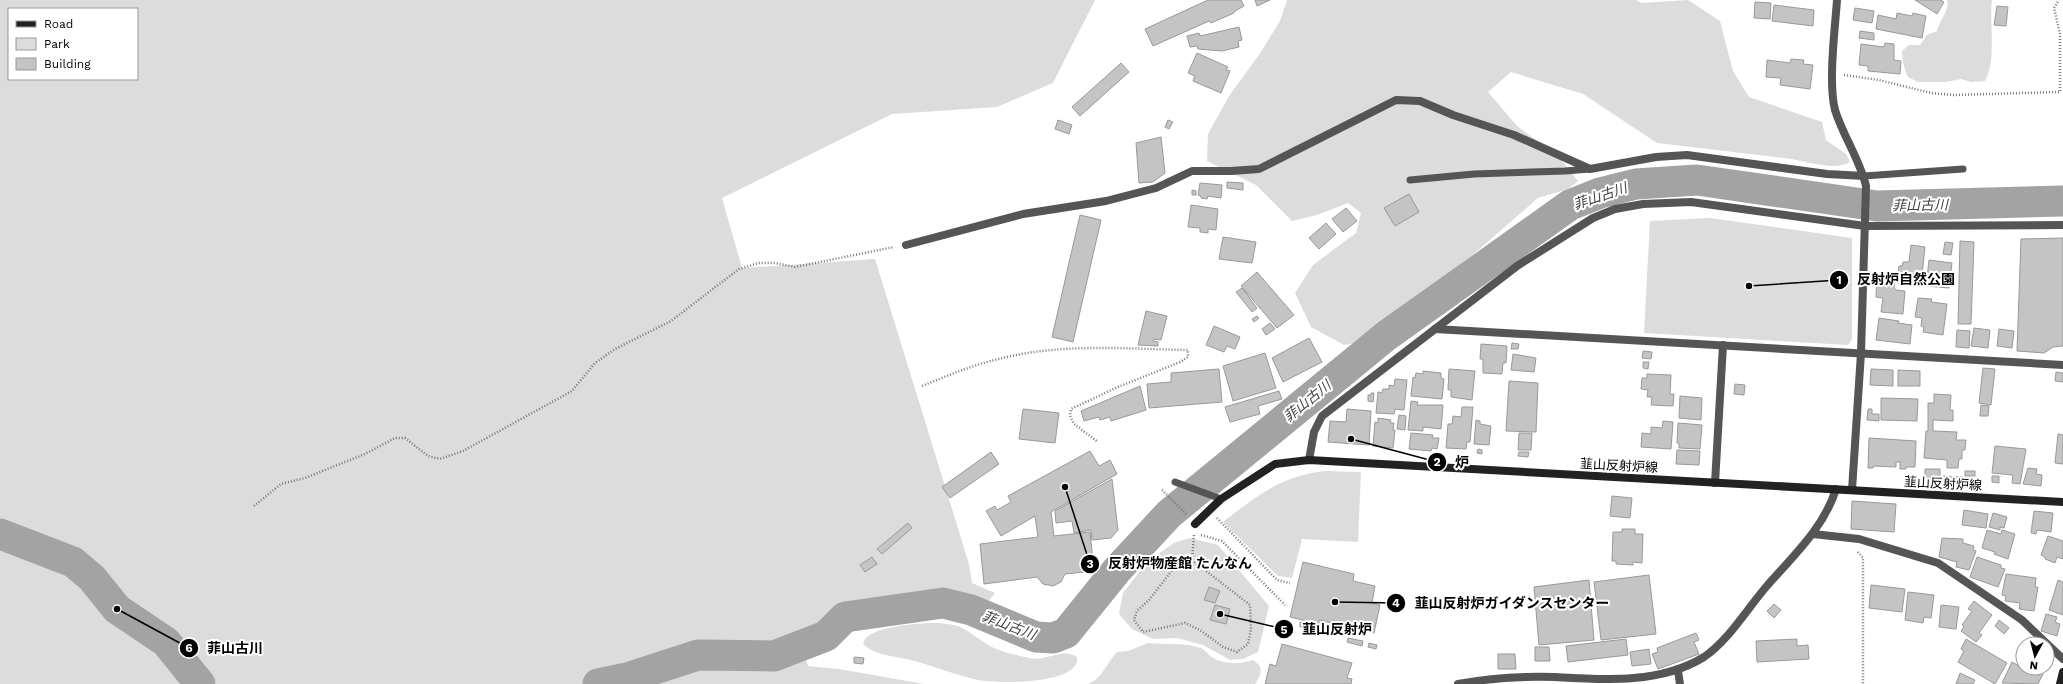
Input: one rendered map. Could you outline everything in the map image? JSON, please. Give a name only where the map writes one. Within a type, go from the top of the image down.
[{"type":"main road","name":"韮山反射炉線","points":[[1195,524],[1221,500],[1275,464],[1309,460],[2063,502]]},
{"type":"main road","points":[[2060,684],[2063,672]]},
{"type":"street","points":[[1836,0],[1833,74],[1835,108],[1842,131],[1864,176],[1866,186],[1861,353],[1852,490]]},
{"type":"street","points":[[906,245],[1023,214],[1106,201],[1156,188],[1192,171],[1231,171],[1259,168],[1396,100],[1420,101],[1453,115],[1514,135],[1590,168],[1656,157],[1687,155],[1827,174],[1864,176]]},
{"type":"street","points":[[1309,460],[1314,432],[1322,416],[1517,266],[1561,236],[1593,218],[1615,209],[1643,204],[1691,202],[1865,224],[2063,225]]},
{"type":"street","points":[[1436,329],[2063,365]]},
{"type":"street","points":[[1715,482],[1723,345]]},
{"type":"street","points":[[1458,684],[1499,678],[1520,677],[1625,682],[1678,671],[1705,657],[1717,646],[1813,534],[1827,512],[1836,489]]},
{"type":"street","points":[[1813,534],[1859,539],[1938,563],[2022,620],[2063,659]]},
{"type":"street","points":[[1678,671],[1680,684]]},
{"type":"lane","points":[[1410,180],[1474,174],[1565,172],[1590,168]]},
{"type":"lane","points":[[1864,176],[1963,169]]},
{"type":"lane","points":[[1175,482],[1221,500]]},
{"type":"path","points":[[1833,74],[1880,80],[1931,93],[1953,95],[2060,92],[2060,34],[2054,8],[2059,0]]},
{"type":"path","points":[[254,506],[281,484],[305,478],[365,454],[395,438],[405,438],[428,456],[440,459],[463,451],[572,391],[595,363],[615,349],[671,321],[739,269],[759,263],[775,263],[795,267],[906,245]]},
{"type":"path","points":[[922,386],[969,368],[1004,357],[1049,351],[1188,350],[1188,357],[1180,362],[1118,387],[1071,409],[1070,416],[1074,424],[1098,442]]},
{"type":"path","points":[[1162,490],[1187,514]]},
{"type":"path","points":[[1209,510],[1277,580],[1290,583]]},
{"type":"path","points":[[1192,560],[1195,524]]},
{"type":"path","points":[[1195,524],[1199,533],[1204,537],[1222,541],[1285,605]]},
{"type":"path","points":[[1846,538],[1862,558],[1863,684]]},
{"type":"path","points":[[1180,560],[1192,560],[1250,605],[1251,629],[1248,644],[1238,652],[1224,647],[1200,630],[1185,623],[1143,632],[1134,620],[1137,611],[1150,600],[1180,560]]},
{"type":"green space","points":[[0,0],[1095,0],[1053,83],[997,107],[892,114],[722,198],[742,268],[875,259],[969,564],[972,583],[995,593],[986,604],[938,595],[843,608],[799,639],[808,666],[839,669],[924,684],[0,684]]},
{"type":"green space","points":[[1287,0],[1636,0],[1641,3],[1688,0],[1720,21],[1733,71],[1749,97],[1822,122],[1826,140],[1846,154],[1850,162],[1844,165],[1830,166],[1792,159],[1657,143],[1583,94],[1511,72],[1488,92],[1517,126],[1559,157],[1578,181],[1568,189],[1538,198],[1476,252],[1364,341],[1344,345],[1311,327],[1295,293],[1313,265],[1356,233],[1361,213],[1348,203],[1317,215],[1292,221],[1256,185],[1207,161],[1208,134],[1229,96],[1261,52],[1280,21]]},
{"type":"green space","points":[[1947,0],[1992,0],[1992,53],[1989,73],[1985,81],[1971,82],[1961,79],[1947,82],[1918,82],[1908,77],[1902,57],[1902,51],[1909,45],[1920,45],[1927,35],[1937,31],[1946,12],[1948,4]]},
{"type":"green space","points":[[1710,218],[1852,238],[1852,339],[1848,345],[1644,333],[1650,221]]},
{"type":"green space","points":[[1324,471],[1361,472],[1358,542],[1302,539],[1292,578],[1278,576],[1223,522],[1247,503],[1281,483],[1308,474]]},
{"type":"green space","points":[[1190,538],[1218,545],[1269,606],[1258,652],[1243,659],[1230,660],[1203,645],[1177,638],[1153,639],[1132,629],[1119,614],[1123,593],[1148,561],[1174,543]]},
{"type":"green space","points":[[928,623],[958,626],[994,648],[1007,653],[1029,658],[1036,659],[1060,654],[1071,654],[1077,657],[1075,666],[1066,673],[1038,680],[1004,682],[978,680],[911,660],[886,655],[874,651],[863,644],[866,638],[881,630]]},
{"type":"green space","points":[[1148,643],[1195,646],[1201,648],[1213,658],[1228,663],[1253,660],[1259,665],[1261,671],[1255,684],[1088,684],[1101,674],[1117,652],[1128,651]]},
{"type":"building","points":[[1208,0],[1241,0],[1244,6],[1234,13],[1211,23],[1209,21],[1153,46],[1145,29]]},
{"type":"building","points":[[1255,0],[1270,0],[1257,6]]},
{"type":"building","points":[[1915,0],[1941,0],[1944,2],[1937,14]]},
{"type":"building","points":[[1755,2],[1771,3],[1770,19],[1754,18]]},
{"type":"building","points":[[1774,5],[1814,10],[1813,26],[1772,21]]},
{"type":"building","points":[[1997,6],[2008,7],[2006,26],[1994,25]]},
{"type":"building","points":[[1855,8],[1874,11],[1872,23],[1853,20]]},
{"type":"building","points":[[1897,13],[1912,16],[1913,13],[1926,16],[1922,38],[1876,29],[1878,15],[1896,19]]},
{"type":"building","points":[[1239,27],[1242,40],[1238,41],[1239,47],[1222,51],[1198,49],[1197,46],[1190,47],[1187,36],[1199,33],[1200,36]]},
{"type":"building","points":[[1860,31],[1874,33],[1874,40],[1859,38]]},
{"type":"building","points":[[1885,43],[1894,44],[1894,60],[1901,61],[1900,74],[1868,71],[1868,66],[1859,65],[1861,44],[1884,47]]},
{"type":"building","points":[[1197,53],[1228,67],[1226,70],[1230,71],[1221,93],[1193,81],[1195,76],[1188,73]]},
{"type":"building","points":[[1791,59],[1804,60],[1803,64],[1813,65],[1810,89],[1780,85],[1781,78],[1766,77],[1767,60],[1790,63]]},
{"type":"building","points":[[1121,63],[1129,72],[1080,116],[1072,107]]},
{"type":"building","points":[[1058,120],[1072,125],[1069,134],[1055,129]]},
{"type":"building","points":[[1168,120],[1173,122],[1169,129],[1165,127]]},
{"type":"building","points":[[1161,137],[1165,173],[1153,182],[1139,183],[1136,143]]},
{"type":"building","points":[[1227,182],[1243,183],[1243,190],[1227,188]]},
{"type":"building","points":[[1200,183],[1222,185],[1221,198],[1208,196],[1207,199],[1201,198],[1201,196],[1198,195]]},
{"type":"building","points":[[1192,190],[1196,191],[1196,195],[1192,195]]},
{"type":"building","points":[[1409,194],[1419,212],[1395,226],[1384,208]]},
{"type":"building","points":[[1191,205],[1218,209],[1216,230],[1208,229],[1208,233],[1200,232],[1200,228],[1188,227]]},
{"type":"building","points":[[1346,208],[1357,221],[1343,232],[1332,219]]},
{"type":"building","points":[[1080,215],[1101,220],[1073,342],[1052,337]]},
{"type":"building","points":[[1326,223],[1336,234],[1319,249],[1309,238]]},
{"type":"building","points":[[1223,237],[1256,242],[1252,263],[1219,259]]},
{"type":"building","points":[[2063,238],[2063,346],[2053,347],[2044,353],[2017,351],[2021,239]]},
{"type":"building","points":[[1960,241],[1974,242],[1971,324],[1958,324]]},
{"type":"building","points":[[1945,242],[1953,243],[1951,255],[1943,254]]},
{"type":"building","points":[[1911,245],[1925,247],[1921,284],[1897,283],[1899,266],[1902,266],[1903,262],[1909,262]]},
{"type":"building","points":[[1929,260],[1952,263],[1949,288],[1926,286]]},
{"type":"building","points":[[1257,272],[1294,315],[1277,328],[1241,286]]},
{"type":"building","points":[[1877,274],[1895,276],[1894,288],[1896,290],[1905,291],[1903,314],[1881,312],[1883,298],[1876,297]]},
{"type":"building","points":[[1242,288],[1257,308],[1252,312],[1236,292]]},
{"type":"building","points":[[1918,298],[1932,299],[1931,302],[1947,304],[1943,335],[1923,332],[1924,327],[1921,326],[1922,318],[1915,317]]},
{"type":"building","points":[[1146,311],[1167,316],[1161,340],[1153,339],[1153,341],[1158,342],[1158,346],[1138,345]]},
{"type":"building","points":[[1257,316],[1259,318],[1254,322],[1252,319]]},
{"type":"building","points":[[1879,318],[1899,321],[1898,323],[1912,325],[1910,344],[1876,340]]},
{"type":"building","points":[[1270,323],[1275,329],[1266,335],[1262,329]]},
{"type":"building","points":[[1214,326],[1240,337],[1235,349],[1227,346],[1224,352],[1206,345]]},
{"type":"building","points":[[1974,328],[1990,330],[1988,348],[1971,346]]},
{"type":"building","points":[[1999,329],[2014,331],[2012,348],[1997,346]]},
{"type":"building","points":[[1957,330],[1970,331],[1969,348],[1956,347]]},
{"type":"building","points":[[1309,338],[1322,362],[1283,382],[1272,358]]},
{"type":"building","points":[[1512,343],[1519,344],[1518,349],[1511,349]]},
{"type":"building","points":[[1481,344],[1507,346],[1506,363],[1503,363],[1502,374],[1483,373],[1483,359],[1480,359]]},
{"type":"building","points":[[1643,351],[1652,352],[1651,359],[1642,358]]},
{"type":"building","points":[[1265,353],[1276,388],[1233,401],[1223,366]]},
{"type":"building","points":[[1513,354],[1536,358],[1534,372],[1511,370]]},
{"type":"building","points":[[1643,362],[1649,362],[1648,369],[1643,368]]},
{"type":"building","points":[[1983,368],[1995,369],[1991,405],[1979,403]]},
{"type":"building","points":[[1219,369],[1222,402],[1149,408],[1147,384],[1171,382],[1171,373]]},
{"type":"building","points":[[1449,369],[1475,371],[1472,400],[1451,397],[1451,390],[1448,390]]},
{"type":"building","points":[[1871,369],[1893,370],[1893,386],[1870,385]]},
{"type":"building","points":[[1898,370],[1920,371],[1920,386],[1898,386]]},
{"type":"building","points":[[1423,371],[1441,373],[1441,378],[1444,379],[1442,399],[1411,396],[1413,377],[1415,378],[1416,373],[1423,374]]},
{"type":"building","points":[[2056,372],[2063,373],[2063,382],[2055,381]]},
{"type":"building","points":[[1647,374],[1671,375],[1670,394],[1674,394],[1673,406],[1651,405],[1652,397],[1647,397],[1648,390],[1641,389],[1642,378],[1647,378]]},
{"type":"building","points":[[1395,379],[1407,380],[1404,410],[1395,409],[1394,414],[1376,413],[1378,392],[1382,393],[1383,389],[1389,389],[1389,385],[1394,386]]},
{"type":"building","points":[[1509,381],[1538,383],[1536,432],[1506,431]]},
{"type":"building","points":[[1735,384],[1745,385],[1744,395],[1734,394]]},
{"type":"building","points":[[1140,386],[1146,410],[1111,421],[1110,417],[1100,420],[1099,417],[1084,421],[1081,411]]},
{"type":"building","points":[[1279,391],[1282,399],[1258,406],[1260,414],[1230,422],[1225,407]]},
{"type":"building","points":[[1371,393],[1374,393],[1373,402],[1368,401],[1368,395],[1371,395]]},
{"type":"building","points":[[1934,394],[1951,395],[1950,410],[1953,410],[1953,421],[1933,420],[1933,431],[1957,432],[1956,440],[1966,440],[1965,450],[1962,450],[1962,459],[1959,459],[1958,468],[1947,468],[1947,460],[1924,458],[1926,431],[1928,431],[1928,403],[1934,403]]},
{"type":"building","points":[[1680,396],[1702,398],[1701,420],[1679,418]]},
{"type":"building","points":[[1881,398],[1918,399],[1917,421],[1881,420]]},
{"type":"building","points":[[1411,401],[1418,402],[1417,405],[1443,405],[1441,429],[1423,427],[1423,431],[1408,430]]},
{"type":"building","points":[[1981,405],[1989,406],[1988,416],[1980,416]]},
{"type":"building","points":[[1462,407],[1473,407],[1470,442],[1467,442],[1466,449],[1446,448],[1448,424],[1452,424],[1453,416],[1461,417]]},
{"type":"building","points":[[1023,409],[1059,413],[1055,443],[1019,439]]},
{"type":"building","points":[[1347,409],[1371,411],[1369,445],[1328,442],[1330,421],[1346,422]]},
{"type":"building","points":[[1868,409],[1872,409],[1872,414],[1879,414],[1879,421],[1867,420]]},
{"type":"building","points":[[1399,415],[1406,416],[1405,430],[1397,429]]},
{"type":"building","points":[[1378,418],[1391,420],[1390,423],[1394,423],[1393,430],[1395,430],[1393,448],[1373,446],[1375,422],[1378,423]]},
{"type":"building","points":[[1476,420],[1480,421],[1480,424],[1491,426],[1489,445],[1474,444]]},
{"type":"building","points":[[1663,421],[1673,422],[1671,449],[1641,447],[1642,433],[1651,434],[1651,427],[1662,428]]},
{"type":"building","points":[[1678,423],[1702,425],[1700,449],[1679,448],[1679,443],[1677,443]]},
{"type":"building","points":[[1411,433],[1433,435],[1432,438],[1439,438],[1437,449],[1432,448],[1431,451],[1409,449]]},
{"type":"building","points":[[1519,433],[1532,433],[1531,450],[1518,450]]},
{"type":"building","points":[[2058,434],[2063,435],[2063,464],[2055,463]]},
{"type":"building","points":[[1869,438],[1916,441],[1915,467],[1900,469],[1900,462],[1896,462],[1896,467],[1873,466],[1873,468],[1868,468]]},
{"type":"building","points":[[1995,446],[2026,449],[2020,484],[2012,483],[2013,475],[1992,473]]},
{"type":"building","points":[[1478,449],[1482,450],[1482,454],[1477,453]]},
{"type":"building","points":[[1677,450],[1700,451],[1699,465],[1676,464]]},
{"type":"building","points":[[1090,451],[1099,466],[1110,460],[1117,474],[1051,512],[1054,536],[1090,532],[1094,571],[1065,574],[1061,582],[1053,586],[1043,584],[1037,577],[984,584],[980,544],[1038,537],[1035,516],[1001,536],[986,511],[995,506],[997,510],[1011,502],[1008,496]]},
{"type":"building","points":[[991,452],[999,464],[950,498],[942,487]]},
{"type":"building","points":[[1519,452],[1529,452],[1528,457],[1518,456]]},
{"type":"building","points":[[2028,468],[2037,469],[2036,474],[2042,475],[2041,486],[2023,484]]},
{"type":"building","points":[[1925,469],[1940,469],[1940,480],[1925,479]]},
{"type":"building","points":[[1965,471],[1975,471],[1975,476],[1965,476]]},
{"type":"building","points":[[1943,476],[1963,477],[1963,480],[1943,479]]},
{"type":"building","points":[[1992,476],[1999,476],[1999,483],[1992,482]]},
{"type":"building","points":[[1112,479],[1118,530],[1111,538],[1092,540],[1091,530],[1074,533],[1072,521],[1056,523],[1055,511]]},
{"type":"building","points":[[1612,496],[1632,498],[1630,518],[1610,516]]},
{"type":"building","points":[[1852,501],[1896,504],[1894,532],[1851,529]]},
{"type":"building","points":[[1964,510],[1988,514],[1986,528],[1962,525]]},
{"type":"building","points":[[2034,511],[2053,513],[2051,532],[2037,530],[2036,534],[2031,533]]},
{"type":"building","points":[[1993,513],[2007,517],[2004,528],[2000,527],[2000,530],[1989,527]]},
{"type":"building","points":[[908,523],[912,528],[882,554],[877,549]]},
{"type":"building","points":[[1622,529],[1635,529],[1635,534],[1643,534],[1642,563],[1633,562],[1633,565],[1616,564],[1616,561],[1612,561],[1613,532],[1622,532]]},
{"type":"building","points":[[1987,530],[2001,534],[2002,530],[2015,534],[2008,559],[1994,554],[1995,552],[1982,548]]},
{"type":"building","points":[[2048,536],[2063,541],[2063,559],[2057,557],[2055,563],[2045,559],[2045,557],[2041,555]]},
{"type":"building","points":[[1942,538],[1963,539],[1963,543],[1974,546],[1973,550],[1976,551],[1969,570],[1956,567],[1957,562],[1939,557]]},
{"type":"building","points":[[872,557],[877,564],[865,572],[860,565]]},
{"type":"building","points":[[1977,557],[2001,565],[2001,568],[2005,569],[1998,587],[1970,577]]},
{"type":"building","points":[[1303,562],[1354,574],[1353,581],[1375,586],[1372,603],[1380,605],[1374,633],[1319,620],[1319,624],[1290,617]]},
{"type":"building","points":[[2006,574],[2036,578],[2035,587],[2038,587],[2034,611],[2019,609],[2020,603],[2005,601],[2006,596],[2002,595]]},
{"type":"building","points":[[1649,575],[1656,634],[1601,640],[1594,582]]},
{"type":"building","points":[[1589,580],[1594,640],[1539,645],[1534,587]]},
{"type":"building","points":[[2058,580],[2063,582],[2063,615],[2049,610]]},
{"type":"building","points":[[1871,585],[1905,589],[1902,612],[1869,608]]},
{"type":"building","points":[[1209,587],[1220,591],[1215,603],[1204,600]]},
{"type":"building","points":[[1908,592],[1934,595],[1931,618],[1924,617],[1923,623],[1905,620]]},
{"type":"building","points":[[1974,601],[1992,615],[1979,633],[1982,635],[1976,642],[1961,631],[1964,627],[1962,625],[1972,611],[1968,609]]},
{"type":"building","points":[[1774,604],[1781,610],[1774,618],[1767,611]]},
{"type":"building","points":[[1215,605],[1230,609],[1226,624],[1210,620]]},
{"type":"building","points":[[1941,605],[1959,607],[1956,629],[1939,627]]},
{"type":"building","points":[[2046,614],[2057,617],[2055,622],[2060,624],[2057,636],[2041,631]]},
{"type":"building","points":[[1999,620],[2009,628],[2004,634],[1995,626]]},
{"type":"building","points":[[1300,622],[1311,625],[1311,629],[1300,627]]},
{"type":"building","points":[[1696,633],[1699,640],[1694,642],[1699,654],[1658,669],[1652,654],[1658,652],[1657,648]]},
{"type":"building","points":[[1348,638],[1363,641],[1362,646],[1347,642]]},
{"type":"building","points":[[1626,639],[1628,655],[1568,662],[1566,646]]},
{"type":"building","points":[[1797,639],[1797,646],[1808,645],[1809,659],[1757,662],[1756,641]]},
{"type":"building","points":[[1966,639],[2007,663],[1995,684],[1958,662],[1964,651],[1961,649]]},
{"type":"building","points":[[1369,643],[1377,645],[1376,649],[1368,647]]},
{"type":"building","points":[[1282,644],[1352,663],[1347,678],[1352,679],[1351,684],[1265,684],[1270,664],[1276,666]]},
{"type":"building","points":[[1535,647],[1549,647],[1550,661],[1535,661]]},
{"type":"building","points":[[1649,649],[1651,664],[1632,666],[1630,652]]},
{"type":"building","points":[[1498,654],[1515,654],[1516,669],[1498,669]]},
{"type":"building","points":[[854,657],[864,658],[863,664],[854,663]]},
{"type":"building","points":[[2012,662],[2015,664],[2015,676],[2042,676],[2038,684],[2002,683]]},
{"type":"building","points":[[1960,673],[1975,680],[1973,684],[1956,684]]},
{"type":"waterway","name":"菲山古川","points":[[598,684],[627,678],[698,655],[774,656],[826,636],[845,617],[943,603],[971,610],[1036,637],[1053,638],[1066,633],[1117,570],[1169,514],[1386,336],[1570,205],[1600,193],[1636,184],[1697,180],[1877,206],[2063,201]]},
{"type":"waterway","name":"菲山古川","points":[[0,534],[73,562],[92,578],[117,609],[166,642],[200,684]]},
{"type":"place","name":"反射炉自然公園","points":[[1749,286]]},
{"type":"place","name":"炉","points":[[1351,439]]},
{"type":"place","name":"反射炉物産館 たんなん","points":[[1065,487]]},
{"type":"place","name":"韮山反射炉ガイダンスセンター","points":[[1335,602]]},
{"type":"place","name":"菲山古川","points":[[117,609]]},
{"type":"place","name":"韮山反射炉","points":[[1220,614]]}]
